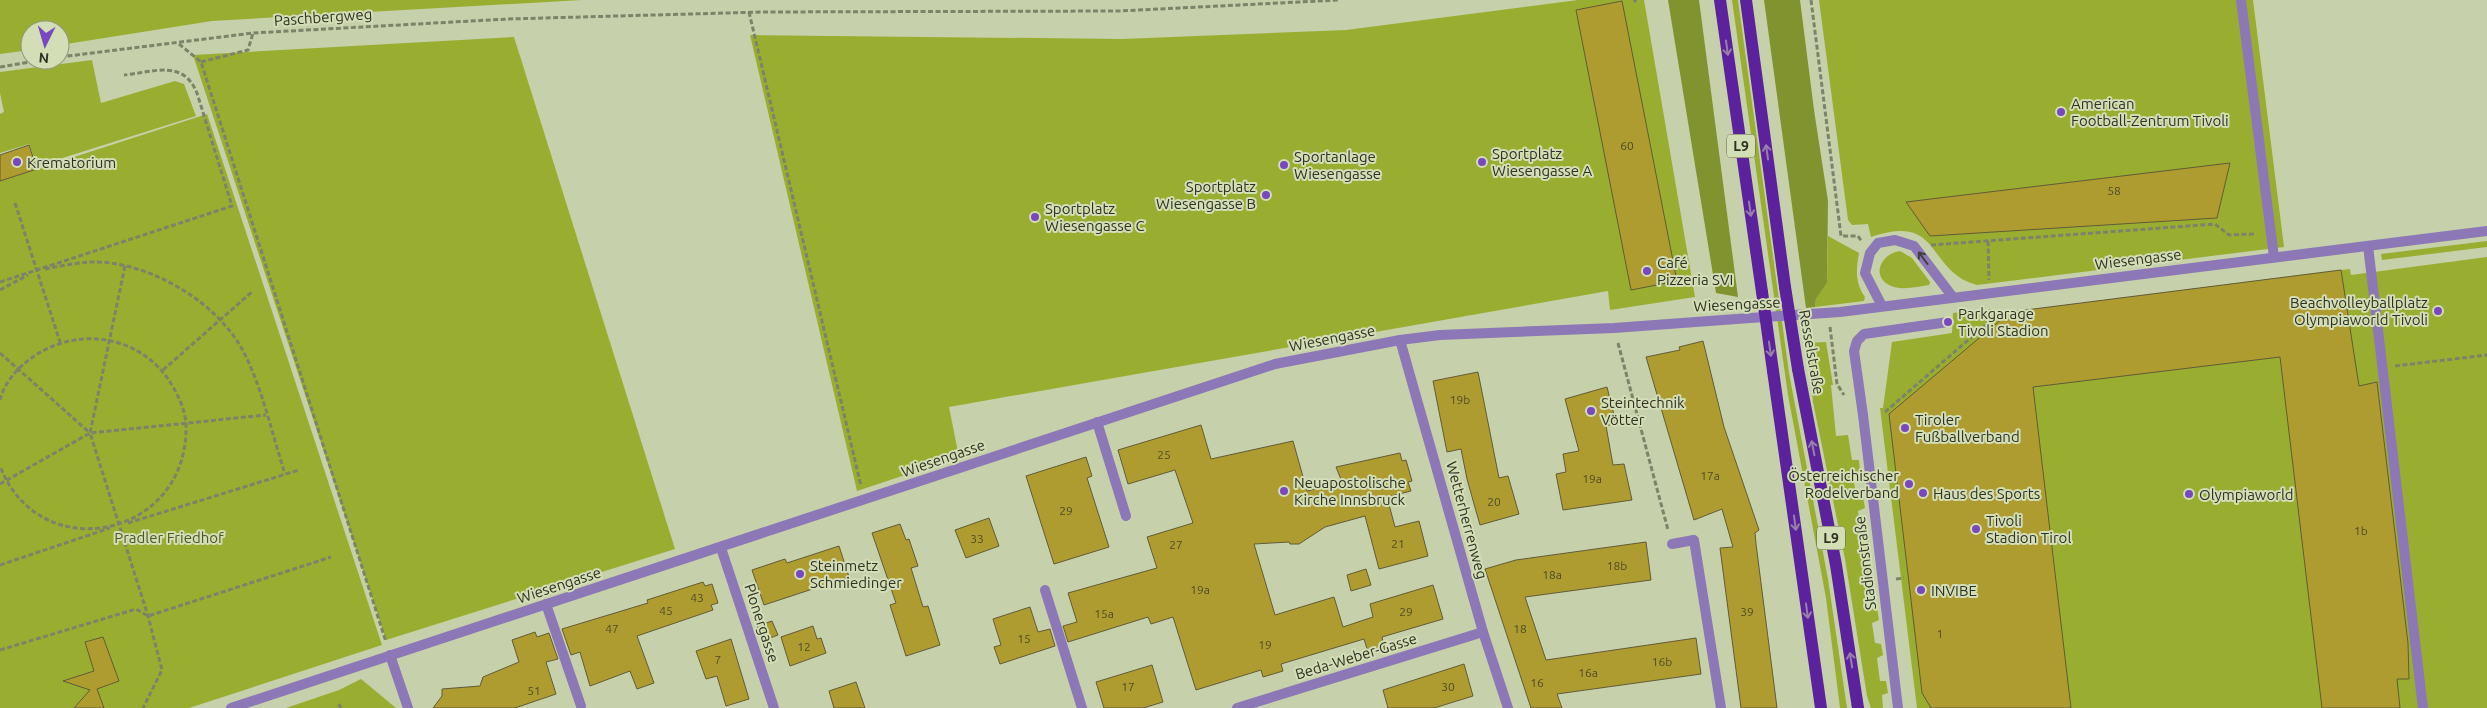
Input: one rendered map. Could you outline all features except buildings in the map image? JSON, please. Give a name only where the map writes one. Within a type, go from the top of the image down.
[{"type":"main road","name":"L9","points":[[1720,0],[1821,708]]},
{"type":"main road","name":"Resselstraße","points":[[1746,0],[1785,287],[1798,369],[1836,565],[1858,708]]},
{"type":"street","points":[[2241,0],[2274,257]]},
{"type":"street","name":"Wiesengasse","points":[[231,708],[721,548],[1247,372],[1400,340],[1440,335],[1614,328],[1812,315],[1952,296],[2487,231]]},
{"type":"street","points":[[1882,306],[1865,273],[1870,253],[1878,244],[1895,240],[1914,246],[1952,296]]},
{"type":"street","points":[[2368,246],[2422,708]]},
{"type":"street","name":"Stadionstraße","points":[[1898,708],[1854,350],[1857,341],[1864,334],[1948,322]]},
{"type":"street","name":"Wetterherrenweg","points":[[1400,340],[1483,632],[1508,708]]},
{"type":"street","points":[[1097,422],[1126,516]]},
{"type":"street","points":[[1672,544],[1694,540],[1721,708]]},
{"type":"street","name":"Plonergasse","points":[[721,548],[774,708]]},
{"type":"street","points":[[1044,590],[1082,708]]},
{"type":"street","points":[[546,604],[581,706]]},
{"type":"street","name":"Beda-Weber-Gasse","points":[[1237,708],[1483,632]]},
{"type":"street","points":[[390,655],[408,708]]},
{"type":"path","name":"Paschbergweg","points":[[70,56],[179,44],[253,33],[508,18],[749,12],[1118,11],[1339,0]]},
{"type":"path","points":[[1811,0],[1840,236],[1858,236],[1870,253]]},
{"type":"path","points":[[749,12],[864,500]]},
{"type":"path","points":[[201,62],[248,50],[253,33]]},
{"type":"path","points":[[179,44],[201,62],[390,655]]},
{"type":"path","points":[[0,67],[20,64]]},
{"type":"path","points":[[0,282],[232,206],[197,93],[189,78],[174,71],[124,75]]},
{"type":"path","points":[[15,203],[60,342]]},
{"type":"path","points":[[1914,246],[2215,224],[2229,235],[2254,233],[2262,259]]},
{"type":"path","points":[[1988,241],[1989,292]]},
{"type":"path","points":[[0,290],[37,270],[91,262],[125,266],[151,273],[202,302],[220,320],[241,348],[266,415],[285,474]]},
{"type":"path","points":[[125,266],[90,433],[148,616],[162,670],[143,708]]},
{"type":"path","points":[[163,370],[253,291]]},
{"type":"path","points":[[1885,412],[1989,322],[1990,304]]},
{"type":"path","points":[[1830,323],[1837,384]]},
{"type":"path","points":[[0,400],[18,369],[38,352],[60,342],[85,337],[110,339],[139,350],[163,370],[178,395],[186,423],[184,456],[171,486],[149,510],[120,525],[87,530],[55,523],[26,506],[6,481],[0,466]]},
{"type":"path","points":[[0,353],[90,433]]},
{"type":"path","points":[[1622,355],[1672,544]]},
{"type":"path","points":[[2382,368],[2487,355]]},
{"type":"path","points":[[0,484],[90,433],[266,415]]},
{"type":"path","points":[[0,564],[299,470]]},
{"type":"path","points":[[0,650],[136,610],[148,616],[331,557]]},
{"type":"path","points":[[339,704],[341,708]]},
{"type":"green space","points":[[0,0],[582,0],[212,21],[70,43],[70,20],[20,20],[20,51],[0,54]]},
{"type":"green space","name":"Sportanlage Wiesengasse","points":[[1578,0],[1644,0],[1695,297],[1610,310],[1608,291],[949,407],[959,457],[857,491],[750,35],[1122,39],[1346,30]]},
{"type":"green space","points":[[1668,0],[1699,0],[1738,297],[1716,293]]},
{"type":"green space","points":[[1732,0],[1738,0],[1789,373],[1828,579],[1847,708],[1840,708],[1826,598],[1788,395]]},
{"type":"green space","points":[[1764,0],[1800,0],[1828,201],[1827,283],[1816,299],[1815,307],[1806,308]]},
{"type":"green space","name":"American Football-Zentrum Tivoli","points":[[1819,0],[2253,0],[2284,247],[1977,285],[1960,278],[1949,268],[1932,246],[1911,232],[1894,231],[1871,237],[1868,224],[1852,225],[1848,220]]},
{"type":"green space","points":[[514,37],[675,549],[386,640],[193,55]]},
{"type":"green space","points":[[92,60],[101,103],[175,81],[184,84],[196,116],[37,166],[29,144],[0,153],[0,114],[4,112],[0,93],[0,72],[20,69],[70,70],[70,63]]},
{"type":"green space","name":"Pradler Friedhof","points":[[207,114],[382,645],[189,708],[0,708],[0,181]]},
{"type":"green space","points":[[1828,236],[1859,253],[1857,276],[1859,287],[1865,297],[1864,301],[1815,307],[1816,299],[1827,283]]},
{"type":"green space","points":[[2487,241],[2487,247],[2382,260],[2381,254]]},
{"type":"green space","points":[[1900,251],[1912,258],[1930,282],[1929,285],[1898,288],[1889,285],[1883,280],[1880,275],[1881,265],[1888,256]]},
{"type":"green space","name":"Olympiaworld","points":[[2487,257],[2487,708],[1917,708],[1880,408],[1883,408],[1892,342],[1952,333],[1953,313],[1990,309],[2010,312],[2350,269],[2351,275]]},
{"type":"green space","points":[[1826,342],[1833,385],[1831,385],[1836,436],[1848,435],[1852,460],[1859,460],[1860,472],[1853,475],[1856,496],[1863,497],[1865,508],[1858,511],[1861,534],[1868,534],[1869,545],[1863,548],[1866,570],[1872,570],[1874,581],[1867,584],[1871,608],[1877,608],[1879,620],[1872,623],[1875,643],[1881,644],[1883,655],[1877,658],[1880,681],[1886,681],[1888,693],[1882,695],[1883,708],[1871,708],[1867,696],[1845,559],[1813,402],[1807,343]]},
{"type":"green space","points":[[361,679],[396,708],[286,708],[339,690]]},
{"type":"place","name":"American Football-Zentrum Tivoli","points":[[2061,112]]},
{"type":"place","name":"Krematorium","points":[[17,162]]},
{"type":"place","name":"Sportplatz Wiesengasse A","points":[[1482,162]]},
{"type":"place","name":"Sportanlage Wiesengasse","points":[[1284,165]]},
{"type":"place","name":"Sportplatz Wiesengasse B","points":[[1266,195]]},
{"type":"place","name":"Sportplatz Wiesengasse C","points":[[1035,217]]},
{"type":"place","name":"Café Pizzeria SVI","points":[[1647,271]]},
{"type":"place","name":"Beachvolleyballplatz Olympiaworld Tivoli","points":[[2438,311]]},
{"type":"place","name":"Parkgarage Tivoli Stadion","points":[[1948,322]]},
{"type":"place","name":"Steintechnik Vötter","points":[[1591,411]]},
{"type":"place","name":"Tiroler Fußballverband","points":[[1905,428]]},
{"type":"place","name":"Österreichischer Rodelverband","points":[[1909,484]]},
{"type":"place","name":"Neuapostolische Kirche Innsbruck","points":[[1284,491]]},
{"type":"place","name":"Haus des Sports","points":[[1923,493]]},
{"type":"place","name":"Olympiaworld","points":[[2189,494]]},
{"type":"place","name":"Tivoli Stadion Tirol","points":[[1976,529]]},
{"type":"place","name":"Steinmetz Schmiedinger","points":[[800,574]]},
{"type":"place","name":"INVIBE","points":[[1921,590]]}]
